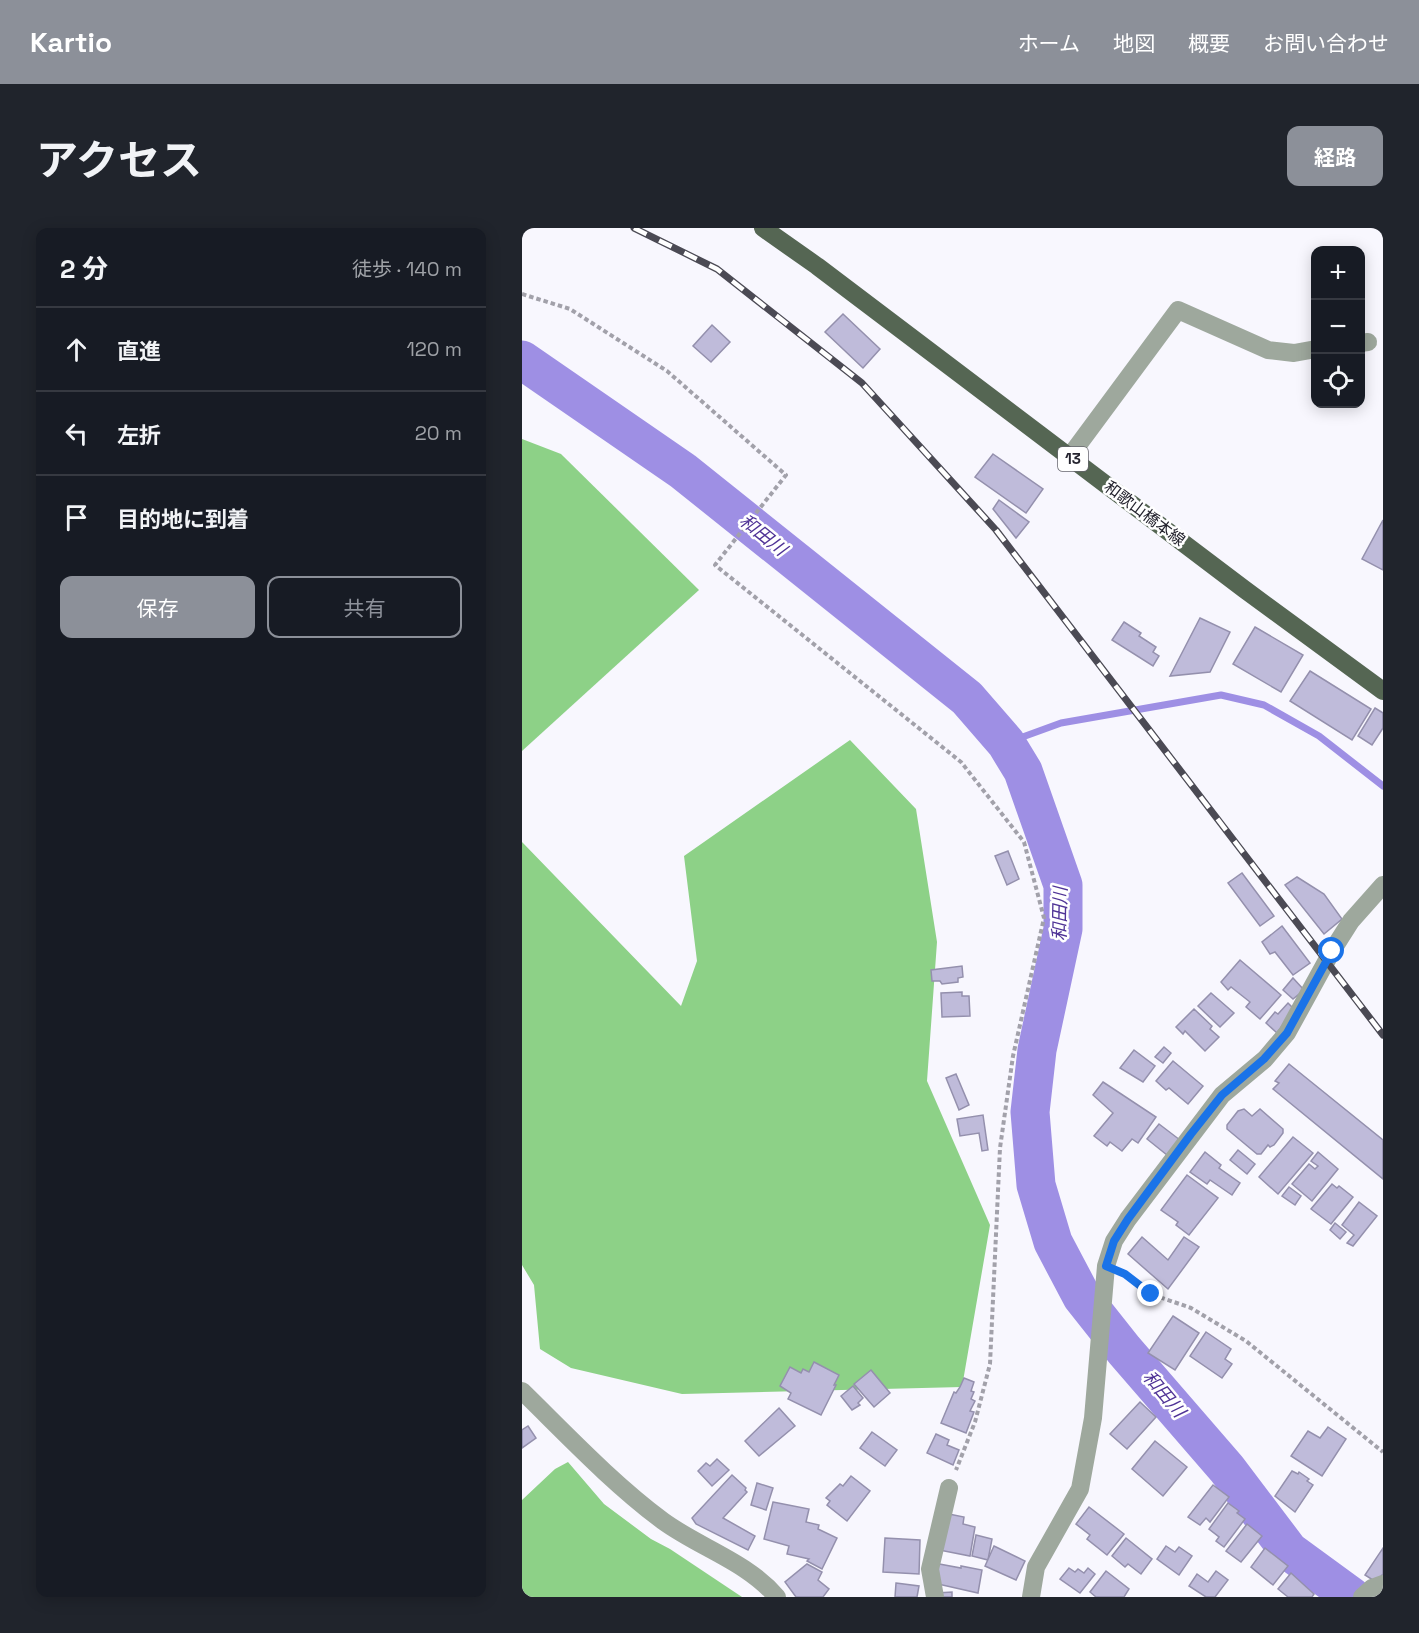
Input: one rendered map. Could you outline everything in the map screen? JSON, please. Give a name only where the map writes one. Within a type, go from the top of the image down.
[{"type":"main road","name":"和歌山橋本線","points":[[763,228],[1070,456],[1244,589],[1383,690]]},
{"type":"street","points":[[1070,456],[1178,310],[1268,350],[1294,352],[1311,350]]},
{"type":"street","points":[[1031,1597],[1036,1567],[1080,1489],[1094,1418],[1106,1266],[1114,1241],[1128,1219],[1222,1095],[1264,1059],[1287,1033],[1351,921],[1383,885]]},
{"type":"street","points":[[522,1391],[619,1486],[665,1523],[747,1570],[777,1597]]},
{"type":"street","points":[[935,1597],[930,1569],[950,1488]]},
{"type":"street","points":[[1362,1597],[1372,1588],[1383,1584]]},
{"type":"path","points":[[522,294],[570,309],[667,371],[786,475],[715,566],[962,762],[1024,842],[1044,918],[1013,1056],[1000,1148],[990,1364],[975,1422],[950,1488]]},
{"type":"path","points":[[1106,1266],[1125,1274],[1151,1294],[1191,1308],[1246,1341],[1383,1452]]},
{"type":"green space","points":[[522,439],[561,454],[699,590],[522,751]]},
{"type":"green space","points":[[850,740],[916,809],[937,942],[927,1081],[990,1225],[962,1387],[682,1394],[571,1368],[540,1349],[534,1285],[522,1265],[522,842],[681,1006],[697,961],[684,856]]},
{"type":"green space","points":[[568,1462],[604,1504],[651,1539],[742,1597],[522,1597],[522,1500],[555,1469]]},
{"type":"building","points":[[843,314],[880,349],[863,368],[825,332]]},
{"type":"building","points":[[712,325],[730,342],[711,362],[693,346]]},
{"type":"building","points":[[993,454],[1043,489],[1026,513],[975,477]]},
{"type":"building","points":[[999,500],[1029,522],[1016,538],[993,509]]},
{"type":"building","points":[[1383,520],[1383,570],[1362,559]]},
{"type":"building","points":[[1200,618],[1230,632],[1210,672],[1170,676]]},
{"type":"building","points":[[1124,622],[1156,647],[1153,652],[1159,656],[1153,666],[1112,640]]},
{"type":"building","points":[[1255,627],[1303,655],[1281,692],[1233,664]]},
{"type":"building","points":[[1310,671],[1371,709],[1352,740],[1290,701]]},
{"type":"building","points":[[1375,708],[1383,713],[1383,728],[1372,745],[1358,736]]},
{"type":"building","points":[[1008,851],[1019,879],[1007,885],[995,856]]},
{"type":"building","points":[[1242,873],[1274,916],[1260,926],[1228,883]]},
{"type":"building","points":[[1297,877],[1324,894],[1342,919],[1324,934],[1285,885]]},
{"type":"building","points":[[1282,926],[1310,963],[1293,975],[1275,952],[1270,954],[1262,942]]},
{"type":"building","points":[[1240,960],[1281,995],[1260,1019],[1246,1007],[1250,1002],[1231,987],[1228,990],[1221,982]]},
{"type":"building","points":[[962,966],[963,977],[958,978],[958,982],[942,984],[940,981],[932,981],[931,970]]},
{"type":"building","points":[[1293,978],[1304,990],[1293,999],[1283,990]]},
{"type":"building","points":[[962,992],[962,996],[969,996],[970,1016],[942,1017],[941,993]]},
{"type":"building","points":[[1211,993],[1234,1013],[1220,1027],[1198,1006]]},
{"type":"building","points":[[1288,1003],[1294,1009],[1277,1033],[1266,1023],[1275,1012],[1278,1014]]},
{"type":"building","points":[[1194,1009],[1212,1026],[1210,1029],[1219,1037],[1205,1051],[1185,1031],[1183,1034],[1176,1027]]},
{"type":"building","points":[[1164,1047],[1171,1053],[1163,1063],[1155,1057]]},
{"type":"building","points":[[1134,1050],[1155,1066],[1143,1082],[1120,1068]]},
{"type":"building","points":[[1173,1061],[1203,1086],[1188,1104],[1169,1088],[1166,1090],[1156,1081]]},
{"type":"building","points":[[1289,1064],[1383,1140],[1383,1179],[1273,1089],[1279,1083],[1275,1081]]},
{"type":"building","points":[[956,1074],[969,1105],[959,1110],[946,1078]]},
{"type":"building","points":[[1103,1082],[1156,1117],[1138,1143],[1132,1139],[1122,1151],[1110,1142],[1107,1146],[1094,1136],[1113,1113],[1093,1095]]},
{"type":"building","points":[[1244,1109],[1252,1116],[1260,1109],[1283,1129],[1283,1133],[1274,1145],[1270,1147],[1268,1145],[1261,1154],[1257,1154],[1227,1129],[1227,1125],[1238,1111]]},
{"type":"building","points":[[983,1115],[988,1150],[982,1151],[979,1133],[960,1136],[957,1119]]},
{"type":"building","points":[[1159,1124],[1180,1140],[1167,1155],[1147,1139]]},
{"type":"building","points":[[1293,1137],[1313,1153],[1278,1194],[1259,1177]]},
{"type":"building","points":[[1238,1150],[1255,1164],[1247,1174],[1230,1160]]},
{"type":"building","points":[[1205,1152],[1221,1165],[1219,1168],[1240,1183],[1232,1195],[1210,1180],[1207,1184],[1190,1172]]},
{"type":"building","points":[[1318,1152],[1338,1169],[1312,1201],[1292,1184],[1309,1164],[1315,1169],[1318,1166],[1311,1161]]},
{"type":"building","points":[[1187,1175],[1218,1198],[1189,1235],[1176,1225],[1178,1222],[1161,1210]]},
{"type":"building","points":[[1332,1184],[1337,1188],[1339,1186],[1353,1197],[1331,1224],[1311,1209]]},
{"type":"building","points":[[1289,1187],[1301,1196],[1295,1205],[1282,1196]]},
{"type":"building","points":[[1359,1202],[1377,1216],[1353,1246],[1347,1243],[1354,1235],[1342,1225]]},
{"type":"building","points":[[1335,1223],[1346,1232],[1340,1239],[1330,1230]]},
{"type":"building","points":[[1142,1237],[1168,1260],[1184,1237],[1199,1247],[1168,1289],[1128,1254]]},
{"type":"building","points":[[1173,1316],[1199,1333],[1175,1370],[1148,1353]]},
{"type":"building","points":[[1206,1332],[1231,1349],[1225,1359],[1232,1364],[1222,1378],[1190,1356]]},
{"type":"building","points":[[814,1362],[839,1375],[821,1415],[788,1399],[791,1393],[780,1386],[790,1367],[801,1373],[803,1369],[809,1372]]},
{"type":"building","points":[[871,1370],[890,1393],[874,1407],[854,1384]]},
{"type":"building","points":[[964,1378],[974,1382],[971,1399],[975,1401],[970,1411],[974,1412],[966,1433],[941,1423],[954,1392],[956,1393]]},
{"type":"building","points":[[853,1386],[863,1398],[858,1403],[860,1405],[852,1410],[841,1396]]},
{"type":"building","points":[[1140,1402],[1156,1417],[1127,1449],[1110,1434]]},
{"type":"building","points":[[779,1408],[795,1426],[759,1456],[745,1441]]},
{"type":"building","points":[[528,1426],[536,1438],[522,1448],[522,1430]]},
{"type":"building","points":[[1328,1427],[1346,1439],[1322,1476],[1291,1456],[1308,1431],[1320,1438]]},
{"type":"building","points":[[872,1432],[897,1450],[885,1466],[860,1448]]},
{"type":"building","points":[[936,1434],[949,1440],[947,1445],[959,1450],[953,1465],[927,1453]]},
{"type":"building","points":[[1155,1441],[1187,1467],[1163,1496],[1132,1469]]},
{"type":"building","points":[[717,1459],[729,1470],[712,1486],[698,1471],[706,1463],[710,1466]]},
{"type":"building","points":[[1292,1471],[1298,1474],[1299,1472],[1313,1485],[1295,1512],[1275,1496]]},
{"type":"building","points":[[732,1475],[746,1488],[747,1492],[723,1518],[755,1536],[748,1550],[696,1524],[692,1518]]},
{"type":"building","points":[[851,1476],[870,1491],[847,1521],[827,1505],[830,1501],[826,1498],[840,1484],[843,1486]]},
{"type":"building","points":[[757,1483],[773,1488],[766,1510],[751,1505]]},
{"type":"building","points":[[1213,1485],[1229,1497],[1210,1522],[1206,1518],[1200,1525],[1188,1517]]},
{"type":"building","points":[[773,1502],[809,1509],[806,1522],[819,1525],[818,1529],[837,1538],[822,1569],[807,1561],[809,1559],[787,1554],[789,1546],[764,1539]]},
{"type":"building","points":[[1228,1503],[1245,1519],[1224,1547],[1216,1541],[1219,1537],[1209,1529]]},
{"type":"building","points":[[1089,1507],[1124,1534],[1107,1555],[1087,1539],[1090,1535],[1076,1524]]},
{"type":"building","points":[[944,1513],[964,1517],[963,1524],[975,1527],[970,1556],[934,1549]]},
{"type":"building","points":[[1247,1524],[1262,1536],[1241,1562],[1226,1551]]},
{"type":"building","points":[[976,1535],[992,1539],[988,1560],[972,1556]]},
{"type":"building","points":[[885,1538],[920,1540],[919,1574],[883,1572]]},
{"type":"building","points":[[1126,1538],[1152,1559],[1141,1574],[1128,1564],[1125,1567],[1112,1556]]},
{"type":"building","points":[[994,1546],[1025,1561],[1016,1580],[985,1566]]},
{"type":"building","points":[[1166,1546],[1175,1552],[1179,1547],[1192,1556],[1179,1575],[1157,1559]]},
{"type":"building","points":[[1265,1548],[1288,1566],[1273,1585],[1251,1567]]},
{"type":"building","points":[[1383,1548],[1383,1576],[1376,1582],[1365,1575]]},
{"type":"building","points":[[934,1563],[982,1570],[978,1593],[929,1582]]},
{"type":"building","points":[[807,1564],[822,1572],[818,1580],[829,1589],[823,1597],[796,1597],[785,1582]]},
{"type":"building","points":[[1069,1568],[1075,1572],[1078,1569],[1084,1573],[1088,1568],[1095,1574],[1080,1593],[1060,1579]]},
{"type":"building","points":[[1106,1571],[1129,1589],[1124,1597],[1096,1597],[1090,1592]]},
{"type":"building","points":[[1216,1571],[1228,1580],[1215,1597],[1206,1597],[1189,1586],[1197,1574],[1208,1582]]},
{"type":"building","points":[[1291,1573],[1314,1594],[1312,1597],[1288,1597],[1278,1589]]},
{"type":"building","points":[[896,1583],[919,1586],[917,1597],[895,1597]]},
{"type":"building","points":[[952,1592],[952,1597],[937,1597],[937,1593]]},
{"type":"waterway","name":"和田川","points":[[522,360],[683,471],[967,698],[1006,743],[1023,771],[1063,885],[1063,929],[1037,1050],[1030,1112],[1036,1185],[1053,1242],[1082,1297],[1124,1350],[1227,1469],[1289,1551],[1352,1597]]},
{"type":"waterway","points":[[1006,743],[1061,723],[1221,695],[1264,705],[1319,736],[1383,786]]},
{"type":"railway","points":[[634,228],[717,269],[862,383],[996,530],[1383,1035]]},
{"type":"route","points":[[1151,1294],[1125,1274],[1106,1266],[1114,1241],[1128,1219],[1222,1095],[1264,1059],[1287,1033],[1332,951]]}]
